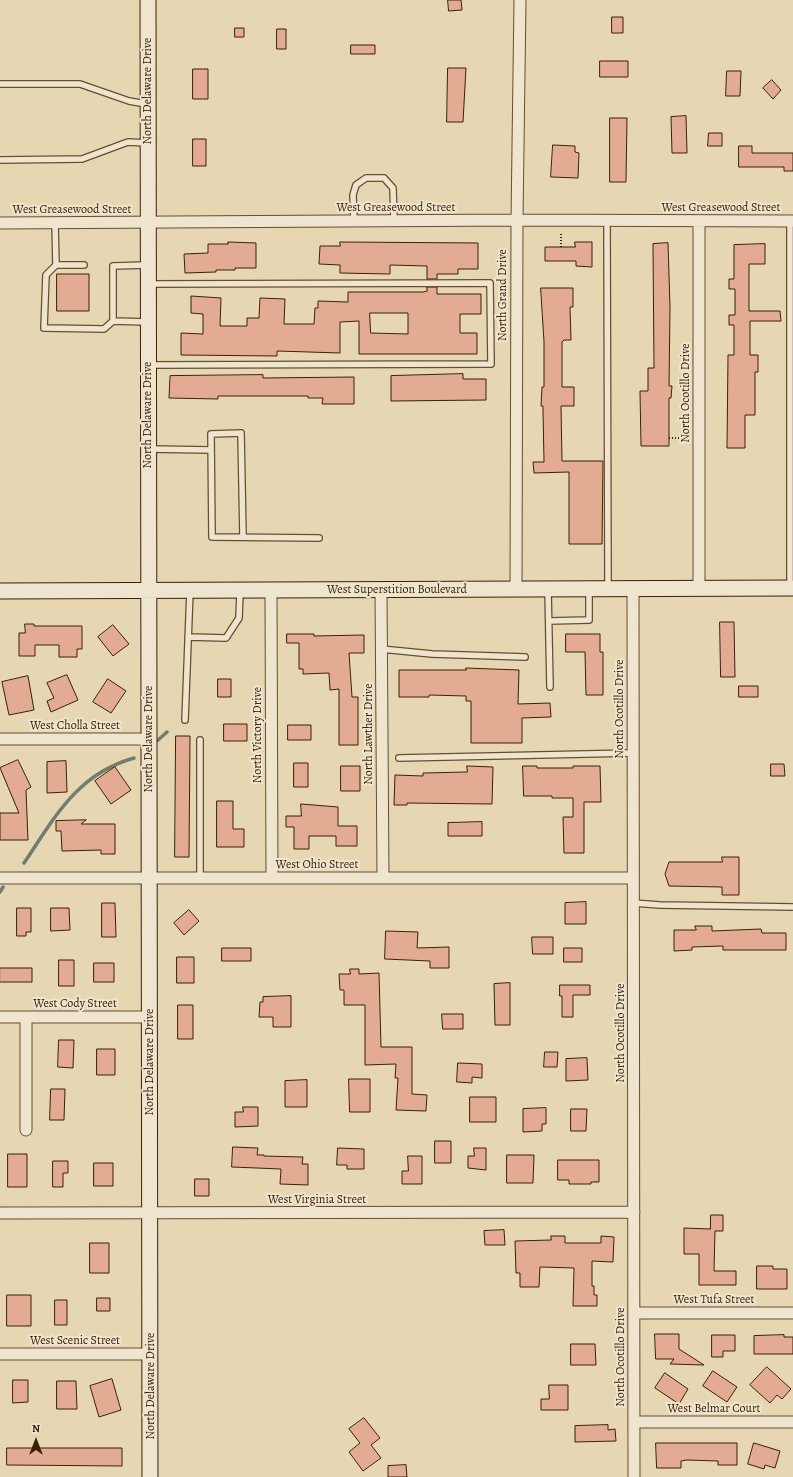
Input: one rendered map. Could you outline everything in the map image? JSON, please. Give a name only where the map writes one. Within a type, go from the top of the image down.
[{"type":"street","name":"North Delaware Drive","points":[[148,0],[150,1477]]},
{"type":"street","name":"North Grand Drive","points":[[516,590],[517,220],[520,0]]},
{"type":"street","name":"West Greasewood Street","points":[[0,223],[517,220],[791,221]]},
{"type":"street","name":"North Ocotillo Drive","points":[[699,589],[700,221]]},
{"type":"street","name":"West Superstition Boulevard","points":[[0,591],[792,588]]},
{"type":"street","name":"North Ocotillo Drive","points":[[633,589],[634,1477]]},
{"type":"street","name":"North Lawther Drive","points":[[381,590],[383,878]]},
{"type":"street","name":"North Victory Drive","points":[[271,591],[272,878]]},
{"type":"street","name":"West Cholla Street","points":[[0,739],[149,739]]},
{"type":"street","name":"West Ohio Street","points":[[0,878],[634,878]]},
{"type":"street","name":"West Cody Street","points":[[0,1017],[150,1017]]},
{"type":"street","points":[[26,1017],[26,1130]]},
{"type":"street","name":"West Virginia Street","points":[[0,1213],[634,1212]]},
{"type":"street","name":"West Tufa Street","points":[[634,1313],[793,1313]]},
{"type":"street","name":"West Scenic Street","points":[[0,1354],[151,1354]]},
{"type":"street","name":"West Belmar Court","points":[[635,1422],[793,1422]]},
{"type":"lane","points":[[0,84],[80,84],[129,101],[149,104]]},
{"type":"lane","points":[[0,160],[82,159],[128,142],[149,143]]},
{"type":"lane","points":[[354,221],[354,190],[356,185],[366,178],[384,178],[393,188],[394,221]]},
{"type":"lane","points":[[607,221],[608,589]]},
{"type":"lane","points":[[791,221],[792,588]]},
{"type":"lane","points":[[55,223],[56,265]]},
{"type":"lane","points":[[84,265],[56,265],[46,275],[44,328],[104,329],[113,321],[148,322]]},
{"type":"lane","points":[[113,321],[113,266],[148,265]]},
{"type":"lane","points":[[148,284],[490,283],[491,357],[491,364],[148,365]]},
{"type":"lane","points":[[243,537],[241,433],[210,434],[212,537],[319,538]]},
{"type":"lane","points":[[148,449],[211,450]]},
{"type":"lane","points":[[548,589],[550,687]]},
{"type":"lane","points":[[549,621],[589,620],[588,589]]},
{"type":"lane","points":[[185,720],[190,591]]},
{"type":"lane","points":[[188,637],[226,638],[239,618],[240,591]]},
{"type":"lane","points":[[381,649],[432,654],[525,657]]},
{"type":"lane","points":[[200,740],[200,878]]},
{"type":"lane","points":[[398,758],[633,753]]},
{"type":"lane","points":[[634,903],[660,906],[793,907]]},
{"type":"path","points":[[560,247],[561,220]]},
{"type":"path","points":[[669,438],[699,438]]},
{"type":"building","points":[[448,0],[461,0],[462,10],[449,11]]},
{"type":"building","points":[[612,17],[623,17],[623,33],[612,33]]},
{"type":"building","points":[[235,28],[244,28],[244,37],[235,37]]},
{"type":"building","points":[[277,29],[286,29],[286,49],[277,49]]},
{"type":"building","points":[[351,45],[375,45],[375,54],[351,54]]},
{"type":"building","points":[[600,61],[628,61],[628,77],[600,77]]},
{"type":"building","points":[[448,68],[466,68],[463,122],[447,122]]},
{"type":"building","points":[[193,69],[208,69],[208,99],[193,99]]},
{"type":"building","points":[[727,71],[741,71],[740,96],[726,96]]},
{"type":"building","points":[[772,80],[781,90],[773,99],[763,88]]},
{"type":"building","points":[[686,116],[687,153],[672,153],[671,117]]},
{"type":"building","points":[[610,118],[627,118],[626,182],[610,182]]},
{"type":"building","points":[[709,133],[722,133],[722,146],[708,146]]},
{"type":"building","points":[[193,139],[206,139],[206,166],[193,166]]},
{"type":"building","points":[[553,145],[575,146],[575,152],[579,153],[578,178],[551,177]]},
{"type":"building","points":[[739,146],[752,146],[752,153],[793,153],[793,171],[784,171],[784,167],[739,167]]},
{"type":"building","points":[[228,242],[256,243],[256,268],[235,268],[235,270],[216,270],[216,272],[185,273],[184,254],[208,253],[208,244],[228,244]]},
{"type":"building","points":[[340,242],[478,243],[478,269],[458,269],[458,274],[437,274],[437,279],[427,279],[427,266],[390,265],[390,274],[340,273],[340,265],[319,264],[320,246],[340,246]]},
{"type":"building","points":[[575,242],[592,242],[592,267],[576,266],[576,261],[545,261],[545,247],[575,247]]},
{"type":"building","points":[[668,243],[670,307],[669,386],[672,386],[671,398],[669,398],[669,446],[641,446],[640,391],[648,391],[648,368],[654,368],[653,244]]},
{"type":"building","points":[[765,244],[765,264],[749,264],[749,311],[780,311],[781,321],[750,321],[750,355],[758,355],[758,372],[755,372],[755,415],[745,415],[745,448],[727,448],[728,355],[734,355],[734,325],[729,325],[729,315],[735,315],[735,289],[729,289],[729,279],[734,279],[734,245]]},
{"type":"building","points":[[57,274],[89,274],[89,311],[57,311]]},
{"type":"building","points":[[427,287],[437,287],[437,294],[481,294],[481,314],[460,314],[460,333],[477,333],[477,354],[359,354],[359,321],[340,322],[340,353],[277,351],[277,356],[181,355],[181,333],[203,334],[203,314],[191,313],[191,296],[221,298],[220,326],[247,326],[247,318],[259,318],[260,298],[285,299],[284,324],[314,324],[315,308],[318,308],[318,301],[348,302],[348,292],[427,291]],"holes":[[[370,313],[408,313],[408,334],[371,333]]]},
{"type":"building","points":[[541,288],[573,288],[573,307],[570,307],[571,340],[564,340],[562,342],[562,387],[574,387],[574,406],[561,406],[562,461],[603,461],[602,544],[569,544],[569,472],[534,473],[533,462],[544,462],[543,406],[541,406],[542,387],[544,387],[544,342]]},
{"type":"building","points":[[463,374],[463,379],[486,379],[486,400],[391,401],[391,376]]},
{"type":"building","points":[[263,375],[263,378],[354,377],[354,404],[322,404],[323,398],[308,398],[308,396],[218,396],[218,399],[169,398],[170,376]]},
{"type":"building","points":[[720,622],[734,622],[735,677],[721,677]]},
{"type":"building","points":[[25,624],[34,624],[34,626],[82,626],[82,649],[77,649],[77,657],[59,657],[59,645],[35,645],[35,656],[19,656],[19,633],[25,633]]},
{"type":"building","points":[[113,625],[129,644],[113,656],[98,637]]},
{"type":"building","points":[[287,634],[314,634],[314,636],[364,635],[364,653],[349,653],[352,697],[358,697],[358,745],[339,745],[339,689],[330,690],[329,673],[303,674],[303,669],[299,669],[299,643],[287,643]]},
{"type":"building","points":[[566,634],[600,634],[600,652],[603,652],[603,695],[586,695],[585,652],[566,652]]},
{"type":"building","points":[[466,668],[519,670],[518,704],[550,703],[551,717],[522,718],[522,743],[471,743],[471,701],[466,701],[466,696],[429,695],[429,697],[399,697],[399,670],[466,670]]},
{"type":"building","points":[[67,675],[78,700],[51,712],[47,701],[54,698],[47,683]]},
{"type":"building","points":[[28,676],[34,710],[9,715],[2,682]]},
{"type":"building","points":[[108,679],[126,691],[111,713],[93,702]]},
{"type":"building","points":[[218,679],[231,679],[231,697],[218,697]]},
{"type":"building","points":[[739,686],[758,686],[758,697],[739,697]]},
{"type":"building","points":[[224,724],[247,724],[247,741],[224,741]]},
{"type":"building","points":[[288,725],[311,725],[311,740],[288,740]]},
{"type":"building","points":[[176,736],[190,736],[189,857],[175,857]]},
{"type":"building","points":[[18,760],[31,787],[26,790],[28,840],[0,840],[0,813],[19,813],[0,768]]},
{"type":"building","points":[[66,761],[67,792],[47,793],[47,762]]},
{"type":"building","points":[[294,763],[308,763],[308,787],[294,787]]},
{"type":"building","points":[[771,764],[784,764],[785,776],[771,776]]},
{"type":"building","points":[[341,766],[360,766],[360,791],[341,791]]},
{"type":"building","points":[[467,766],[493,767],[492,804],[407,803],[407,805],[394,805],[395,775],[423,776],[423,773],[467,772]]},
{"type":"building","points":[[523,766],[537,766],[537,768],[573,768],[573,766],[600,766],[601,802],[584,802],[584,853],[564,853],[563,817],[573,817],[573,798],[524,796]]},
{"type":"building","points":[[115,767],[131,790],[111,804],[95,781]]},
{"type":"building","points":[[217,801],[233,801],[233,829],[244,829],[244,847],[217,847]]},
{"type":"building","points":[[301,804],[338,807],[338,826],[357,826],[357,846],[336,846],[336,836],[309,836],[309,849],[294,849],[294,827],[286,827],[286,816],[301,816]]},
{"type":"building","points":[[86,820],[81,824],[115,824],[115,854],[101,854],[101,850],[62,851],[61,831],[56,831],[56,821]]},
{"type":"building","points":[[482,822],[482,836],[448,836],[448,823]]},
{"type":"building","points":[[722,857],[739,857],[739,895],[722,895],[722,887],[669,886],[665,874],[669,862],[722,862]]},
{"type":"building","points":[[586,902],[586,924],[565,924],[565,903]]},
{"type":"building","points":[[102,903],[115,903],[116,937],[102,937]]},
{"type":"building","points":[[17,908],[31,908],[31,932],[26,932],[26,936],[17,936]]},
{"type":"building","points":[[51,908],[69,908],[70,930],[51,931]]},
{"type":"building","points":[[189,910],[199,921],[184,935],[174,923]]},
{"type":"building","points":[[695,926],[712,926],[712,931],[761,929],[762,933],[786,933],[786,950],[723,950],[723,946],[692,947],[692,950],[674,951],[674,930],[696,930]]},
{"type":"building","points":[[386,931],[418,932],[417,948],[449,947],[449,968],[430,968],[430,961],[385,959]]},
{"type":"building","points":[[532,937],[553,937],[553,954],[533,954]]},
{"type":"building","points":[[222,948],[251,948],[251,961],[222,961]]},
{"type":"building","points":[[564,948],[582,948],[582,962],[564,962]]},
{"type":"building","points":[[177,957],[194,957],[194,983],[177,983]]},
{"type":"building","points":[[59,960],[74,960],[74,986],[59,986]]},
{"type":"building","points":[[94,963],[114,963],[114,982],[94,982]]},
{"type":"building","points":[[0,968],[32,968],[32,982],[0,982]]},
{"type":"building","points":[[350,969],[359,969],[359,974],[379,973],[381,1047],[412,1047],[412,1094],[427,1095],[426,1111],[396,1110],[398,1078],[395,1078],[396,1064],[365,1065],[365,1005],[344,1005],[344,990],[340,990],[339,974],[350,974]]},
{"type":"building","points":[[510,983],[510,1025],[495,1025],[494,984]]},
{"type":"building","points":[[560,985],[590,985],[590,995],[573,995],[573,1017],[562,1017],[562,996],[560,996]]},
{"type":"building","points":[[291,996],[291,1027],[273,1027],[273,1017],[259,1017],[260,1002],[263,1002],[263,997]]},
{"type":"building","points":[[178,1005],[193,1005],[193,1039],[178,1039]]},
{"type":"building","points":[[442,1014],[463,1014],[463,1029],[443,1029]]},
{"type":"building","points":[[59,1040],[74,1040],[73,1068],[58,1067]]},
{"type":"building","points":[[97,1049],[115,1049],[115,1075],[97,1075]]},
{"type":"building","points":[[545,1052],[558,1052],[557,1067],[544,1067]]},
{"type":"building","points":[[587,1058],[588,1080],[566,1081],[566,1059]]},
{"type":"building","points":[[458,1063],[482,1064],[482,1078],[472,1077],[472,1083],[457,1082]]},
{"type":"building","points":[[349,1079],[370,1079],[370,1112],[350,1112]]},
{"type":"building","points":[[307,1080],[307,1107],[285,1107],[285,1081]]},
{"type":"building","points":[[51,1089],[65,1089],[64,1120],[50,1120]]},
{"type":"building","points":[[470,1097],[496,1097],[496,1122],[470,1122]]},
{"type":"building","points":[[243,1107],[258,1107],[258,1126],[235,1127],[235,1112],[243,1112]]},
{"type":"building","points":[[546,1108],[546,1124],[542,1124],[542,1131],[523,1132],[523,1109]]},
{"type":"building","points":[[571,1109],[587,1109],[586,1131],[571,1131]]},
{"type":"building","points":[[435,1141],[451,1141],[451,1163],[435,1163]]},
{"type":"building","points":[[233,1147],[258,1148],[257,1155],[264,1156],[303,1157],[302,1164],[308,1164],[308,1185],[280,1184],[281,1169],[232,1167]]},
{"type":"building","points":[[338,1148],[364,1149],[364,1169],[347,1169],[347,1165],[337,1165]]},
{"type":"building","points":[[474,1148],[486,1148],[486,1170],[468,1168],[468,1156],[474,1156]]},
{"type":"building","points":[[8,1154],[27,1154],[27,1187],[8,1187]]},
{"type":"building","points":[[507,1155],[534,1155],[533,1183],[507,1183]]},
{"type":"building","points":[[408,1156],[422,1156],[422,1184],[402,1184],[402,1171],[408,1171]]},
{"type":"building","points":[[558,1160],[599,1160],[599,1182],[591,1182],[591,1184],[569,1184],[569,1180],[558,1180]]},
{"type":"building","points":[[53,1161],[68,1161],[68,1173],[63,1173],[63,1187],[53,1187]]},
{"type":"building","points":[[94,1163],[113,1163],[113,1186],[94,1186]]},
{"type":"building","points":[[195,1179],[209,1179],[209,1196],[195,1196]]},
{"type":"building","points":[[711,1215],[723,1215],[723,1231],[715,1231],[714,1271],[736,1271],[736,1285],[699,1285],[699,1254],[684,1254],[684,1228],[710,1229]]},
{"type":"building","points":[[504,1230],[505,1245],[485,1245],[484,1231]]},
{"type":"building","points":[[551,1236],[565,1236],[565,1243],[601,1243],[601,1236],[614,1237],[613,1262],[592,1261],[592,1286],[594,1286],[594,1295],[597,1295],[597,1306],[573,1306],[574,1268],[540,1267],[539,1287],[520,1287],[520,1273],[516,1273],[515,1241],[551,1240]]},
{"type":"building","points":[[90,1243],[109,1243],[109,1273],[90,1273]]},
{"type":"building","points":[[757,1266],[773,1266],[773,1269],[787,1269],[787,1289],[757,1289]]},
{"type":"building","points":[[7,1295],[31,1295],[31,1326],[7,1326]]},
{"type":"building","points":[[97,1298],[110,1298],[110,1311],[97,1311]]},
{"type":"building","points":[[55,1300],[67,1300],[67,1325],[55,1325]]},
{"type":"building","points":[[655,1334],[679,1334],[679,1349],[704,1365],[670,1364],[674,1359],[656,1359]]},
{"type":"building","points":[[712,1335],[735,1335],[735,1351],[723,1351],[723,1357],[712,1357]]},
{"type":"building","points":[[784,1335],[784,1337],[793,1337],[793,1354],[754,1354],[754,1336]]},
{"type":"building","points":[[571,1344],[595,1344],[596,1365],[571,1365]]},
{"type":"building","points":[[767,1367],[791,1389],[782,1399],[777,1395],[770,1403],[750,1385]]},
{"type":"building","points":[[713,1371],[737,1387],[727,1402],[703,1386]]},
{"type":"building","points":[[665,1373],[688,1389],[679,1404],[655,1388]]},
{"type":"building","points":[[112,1379],[121,1410],[99,1417],[90,1386]]},
{"type":"building","points":[[13,1380],[28,1380],[28,1402],[13,1403]]},
{"type":"building","points":[[57,1381],[76,1381],[77,1409],[57,1409]]},
{"type":"building","points":[[549,1385],[568,1385],[568,1410],[541,1410],[541,1399],[549,1399]]},
{"type":"building","points":[[364,1418],[380,1438],[371,1445],[381,1458],[363,1471],[349,1452],[360,1443],[349,1429]]},
{"type":"building","points":[[608,1425],[608,1430],[615,1429],[616,1441],[575,1442],[575,1426]]},
{"type":"building","points":[[656,1443],[737,1443],[737,1465],[718,1465],[718,1461],[687,1460],[681,1461],[681,1468],[657,1468]]},
{"type":"building","points":[[754,1443],[780,1451],[775,1468],[765,1465],[764,1469],[748,1464]]},
{"type":"building","points":[[7,1448],[122,1448],[122,1466],[7,1465]]},
{"type":"building","points":[[406,1465],[407,1477],[388,1477],[388,1466]]},
{"type":"waterway","points":[[157,741],[167,732]]},
{"type":"waterway","points":[[24,863],[57,814],[82,786],[114,765],[134,758]]},
{"type":"waterway","points":[[0,892],[3,887]]}]
